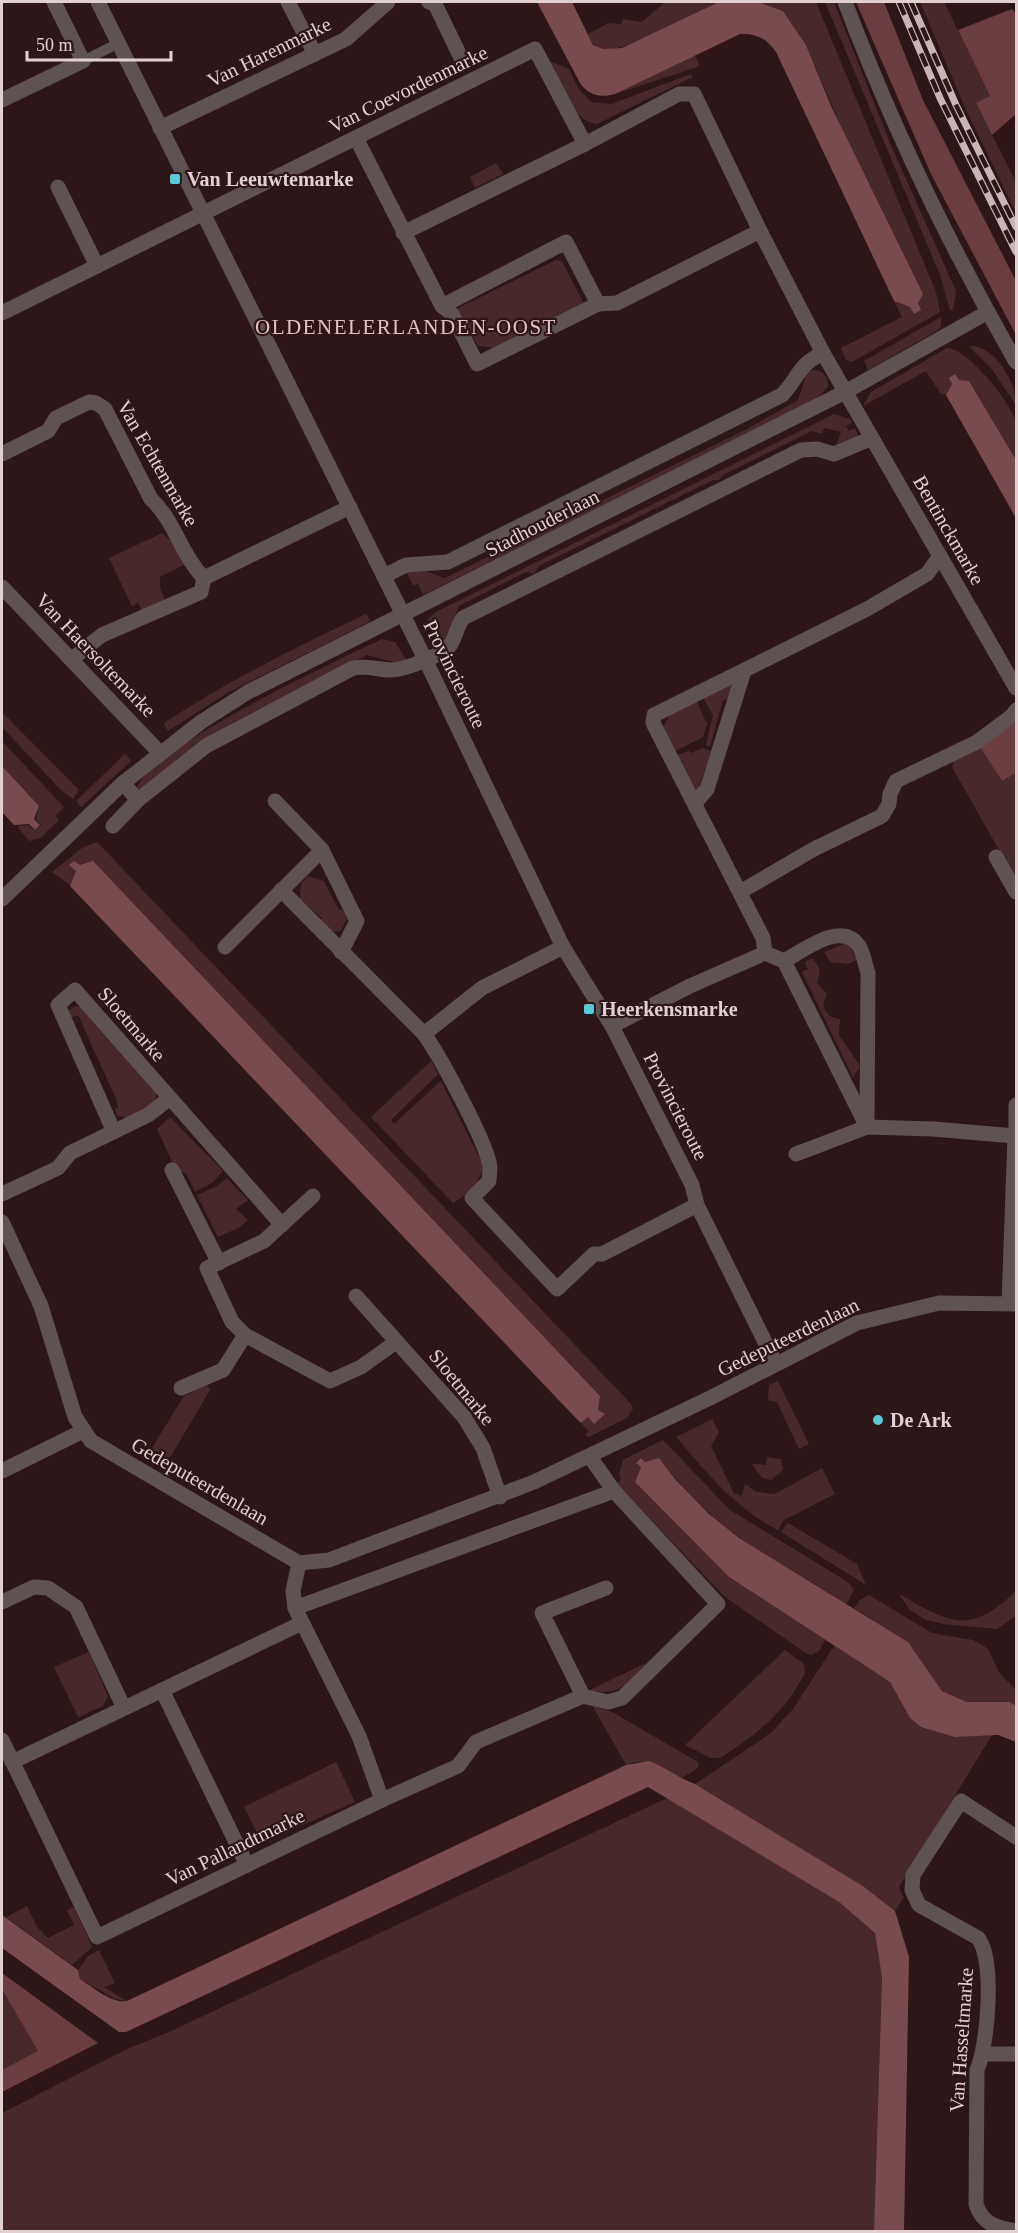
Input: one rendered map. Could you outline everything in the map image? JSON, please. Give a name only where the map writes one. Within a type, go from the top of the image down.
[{"type":"street","points":[[54,2],[82,61]]},
{"type":"street","name":"Provincieroute","points":[[98,2],[426,659],[563,947],[612,1026],[692,1185],[697,1205],[776,1364]]},
{"type":"street","points":[[288,2],[315,54]]},
{"type":"street","name":"Van Harenmarke","points":[[160,128],[346,39],[388,2]]},
{"type":"street","points":[[429,2],[435,4],[463,62]]},
{"type":"street","points":[[845,2],[869,64],[945,232],[1017,362]]},
{"type":"street","points":[[2,100],[119,43]]},
{"type":"street","name":"Van Coevordenmarke","points":[[203,214],[535,49],[585,144]]},
{"type":"street","points":[[403,233],[585,144],[679,94],[694,94],[760,231],[822,353],[845,392]]},
{"type":"street","points":[[356,138],[442,306],[452,314],[477,364],[598,304],[616,303],[760,231]]},
{"type":"street","points":[[58,187],[97,266]]},
{"type":"street","points":[[2,313],[203,214]]},
{"type":"street","points":[[442,306],[566,242],[598,304]]},
{"type":"street","name":"Stadhouderlaan","points":[[2,899],[123,783],[159,752],[248,692],[845,392],[988,312]]},
{"type":"street","name":"Stadhouderlaan","points":[[384,576],[406,565],[448,562],[783,395],[790,387],[796,372],[808,360],[822,353]]},
{"type":"street","name":"Bentinckmarke","points":[[845,392],[870,439],[1017,688]]},
{"type":"street","name":"Van Echtenmarke","points":[[2,454],[48,431],[56,418],[89,402],[96,403],[105,409],[151,498],[162,508],[194,568],[204,578]]},
{"type":"street","points":[[113,826],[138,800],[206,746],[353,668],[364,666],[391,670],[426,659],[445,650],[452,642],[456,627],[463,618],[801,450],[817,449],[834,454],[870,439]]},
{"type":"street","points":[[72,659],[102,635],[201,592],[204,578],[350,507]]},
{"type":"street","points":[[765,953],[763,938],[653,723],[654,715],[867,609],[927,574],[940,556]]},
{"type":"street","name":"Van Haersoltemarke","points":[[2,587],[159,752]]},
{"type":"street","points":[[695,803],[707,789],[744,671]]},
{"type":"street","points":[[740,892],[814,849],[882,816],[889,804],[890,794],[896,781],[976,742],[1013,716],[1017,710]]},
{"type":"street","points":[[123,783],[138,800]]},
{"type":"street","points":[[275,801],[322,850],[357,921],[341,952]]},
{"type":"street","points":[[225,947],[322,850]]},
{"type":"street","points":[[996,857],[1017,892]]},
{"type":"street","points":[[281,890],[424,1034],[436,1050],[475,1130],[490,1167],[489,1181],[472,1198],[557,1289],[594,1254],[602,1254],[697,1205]]},
{"type":"street","points":[[784,961],[837,935],[850,938],[861,950],[868,974],[867,1126]]},
{"type":"street","points":[[424,1034],[482,988],[563,947]]},
{"type":"street","points":[[612,1026],[690,986],[765,953],[784,961],[867,1126]]},
{"type":"street","name":"Sloetmarke","points":[[114,1132],[58,1005],[75,990],[282,1226]]},
{"type":"street","points":[[2,1194],[58,1168],[70,1153],[148,1115],[170,1098]]},
{"type":"street","points":[[1013,1303],[1017,1105]]},
{"type":"street","points":[[796,1154],[867,1126],[1016,1136]]},
{"type":"street","points":[[172,1170],[219,1263]]},
{"type":"street","points":[[313,1196],[264,1241],[207,1269],[232,1322],[245,1335],[330,1381],[361,1367],[396,1342]]},
{"type":"street","name":"Gedeputeerdenlaan","points":[[2,1222],[41,1306],[75,1418],[91,1441],[299,1563],[329,1560],[500,1497],[590,1457],[857,1323],[939,1303],[1013,1303]]},
{"type":"street","name":"Sloetmarke","points":[[356,1296],[465,1417],[483,1448],[500,1497]]},
{"type":"street","points":[[181,1388],[223,1370],[245,1335]]},
{"type":"street","points":[[2,1470],[83,1431]]},
{"type":"street","points":[[590,1457],[614,1491],[718,1604],[622,1698],[609,1702],[584,1696],[542,1612],[606,1588]]},
{"type":"street","points":[[295,1608],[614,1491]]},
{"type":"street","points":[[299,1563],[293,1591],[300,1624],[358,1736],[382,1800]]},
{"type":"street","points":[[2,1602],[34,1587],[48,1588],[76,1607],[124,1708]]},
{"type":"street","points":[[12,1762],[300,1624]]},
{"type":"street","points":[[162,1690],[247,1865]]},
{"type":"street","name":"Van Pallandtmarke","points":[[2,1740],[97,1937],[382,1800],[458,1766],[476,1742],[584,1696]]},
{"type":"street","name":"Van Hasseltmarke","points":[[1017,1837],[960,1802],[913,1875],[912,1890],[919,1905],[978,1938],[984,1945],[987,1974],[984,2054],[977,2070],[976,2204],[980,2215],[987,2222],[999,2228],[1017,2231]]},
{"type":"street","points":[[984,2054],[1017,2054]]},
{"type":"shaded area","points":[[537,2],[572,2],[593,45],[603,49],[622,48],[719,2],[758,2],[783,11],[806,45],[831,106],[923,294],[918,303],[921,310],[914,314],[910,307],[894,301],[776,52],[765,40],[752,35],[740,34],[615,94],[600,96],[587,91],[580,83]]},
{"type":"shaded area","points":[[665,2],[719,2],[643,39],[613,49],[597,47],[588,34],[609,23],[621,24],[623,19],[642,22]]},
{"type":"shaded area","points":[[758,2],[816,2],[936,292],[940,312],[852,362],[846,360],[841,348],[902,317],[894,301],[920,310],[806,45],[783,11]]},
{"type":"shaded area","points":[[825,2],[834,2],[890,143],[956,291],[953,310],[950,310],[940,275]]},
{"type":"shaded area","points":[[856,2],[884,2],[923,100],[1016,281],[1016,335],[931,174]]},
{"type":"shaded area","points":[[920,2],[944,2],[990,96],[976,104],[1016,182],[1016,213],[966,110]]},
{"type":"shaded area","points":[[1012,9],[1016,14],[1016,114],[992,135],[976,103],[990,96],[958,30]]},
{"type":"shaded area","points":[[694,54],[700,66],[615,94]]},
{"type":"shaded area","points":[[549,61],[569,69],[578,88],[591,102],[611,104],[691,74],[693,77],[597,124],[580,116],[573,109]]},
{"type":"shaded area","points":[[496,163],[503,174],[475,188],[470,177]]},
{"type":"shaded area","points":[[556,260],[562,261],[584,304],[496,348],[478,346],[456,309]]},
{"type":"shaded area","points":[[941,317],[941,326],[938,330],[868,370],[864,361]]},
{"type":"shaded area","points":[[969,346],[987,351],[1002,366],[1013,386],[1016,405],[991,368]]},
{"type":"shaded area","points":[[947,348],[956,350],[977,366],[1006,402],[1016,422],[1016,460],[969,381],[955,383],[946,395],[940,393],[926,371],[863,406],[871,392]]},
{"type":"shaded area","points":[[813,370],[825,375],[828,387],[812,402],[423,595],[418,583],[413,586],[406,571],[417,568],[445,578],[745,430],[798,400],[807,373]]},
{"type":"shaded area","points":[[955,374],[959,380],[969,381],[1016,460],[1016,518],[946,395],[952,384],[949,378]]},
{"type":"shaded area","points":[[834,414],[850,419],[852,423],[846,426],[849,431],[855,428],[858,436],[856,442],[836,446],[841,432],[825,428],[821,434],[812,431],[723,475],[719,480],[713,480],[539,566],[534,574],[526,572],[459,606],[446,641],[440,643],[428,619],[436,612]]},
{"type":"shaded area","points":[[162,533],[171,541],[184,565],[160,577],[160,588],[166,603],[152,609],[141,609],[138,603],[132,606],[109,558]]},
{"type":"shaded area","points":[[366,614],[371,621],[229,692],[168,731],[164,723],[213,693],[288,652]]},
{"type":"shaded area","points":[[382,639],[395,642],[407,661],[400,664],[367,655],[233,723],[142,790],[137,789],[148,772],[172,752],[207,730],[288,685]]},
{"type":"shaded area","points":[[734,683],[730,699],[723,700],[710,747],[706,745],[713,715],[703,698]]},
{"type":"shaded area","points":[[697,702],[707,724],[703,737],[673,752],[662,729],[672,711]]},
{"type":"shaded area","points":[[2,712],[79,790],[73,799],[61,790],[2,727]]},
{"type":"shaded area","points":[[1016,721],[1016,773],[1002,781],[980,747]]},
{"type":"shaded area","points":[[2,741],[64,807],[55,816],[59,820],[40,838],[29,841],[17,826],[28,825],[35,831],[41,825],[36,819],[39,806],[2,766]]},
{"type":"shaded area","points":[[980,747],[1002,781],[1016,773],[1016,880],[952,767],[954,761]]},
{"type":"shaded area","points":[[702,748],[711,751],[697,792],[674,756],[689,751],[692,753]]},
{"type":"shaded area","points":[[125,754],[131,761],[81,807],[76,801]]},
{"type":"shaded area","points":[[2,766],[39,806],[34,819],[40,825],[35,830],[29,824],[14,825],[2,812]]},
{"type":"shaded area","points":[[97,842],[631,1404],[633,1409],[627,1418],[589,1437],[585,1434],[589,1432],[581,1423],[588,1417],[604,1414],[598,1410],[600,1396],[93,862],[80,866],[74,861],[70,865],[76,871],[70,885],[52,872],[82,848]]},
{"type":"shaded area","points":[[74,861],[80,865],[93,861],[600,1396],[598,1410],[605,1414],[594,1424],[588,1417],[581,1423],[571,1413],[70,886],[76,871],[69,865]]},
{"type":"shaded area","points":[[308,876],[324,881],[339,910],[343,909],[347,919],[340,932],[329,931],[320,921],[322,918],[300,899],[301,884]]},
{"type":"shaded area","points":[[844,944],[850,947],[857,960],[848,964],[830,962],[824,952]]},
{"type":"shaded area","points":[[813,958],[820,970],[817,983],[827,994],[824,1003],[825,1011],[840,1019],[839,1035],[860,1066],[853,1078],[802,972],[808,969],[805,962]]},
{"type":"shaded area","points":[[76,1006],[82,1008],[156,1088],[156,1099],[142,1112],[129,1118],[117,1116],[115,1109],[118,1107],[117,1101],[78,1015],[70,1018],[68,1011]]},
{"type":"shaded area","points":[[431,1061],[438,1074],[391,1120],[394,1124],[441,1081],[484,1167],[473,1190],[453,1203],[371,1117]]},
{"type":"shaded area","points":[[170,1117],[223,1171],[213,1182],[195,1192],[186,1173],[176,1170],[157,1129]]},
{"type":"shaded area","points":[[227,1178],[248,1200],[236,1209],[248,1220],[240,1227],[218,1237],[197,1195],[217,1186]]},
{"type":"shaded area","points":[[778,1381],[809,1444],[799,1449],[777,1402],[768,1400],[769,1385]]},
{"type":"shaded area","points":[[207,1385],[210,1390],[165,1466],[147,1456],[184,1396]]},
{"type":"shaded area","points":[[712,1419],[719,1432],[711,1446],[734,1493],[742,1496],[745,1484],[756,1492],[775,1494],[822,1468],[835,1494],[784,1520],[778,1530],[763,1521],[722,1489],[676,1437]]},
{"type":"shaded area","points":[[663,1440],[730,1510],[848,1582],[854,1590],[846,1605],[729,1530],[692,1496],[659,1458],[645,1462],[641,1458],[637,1463],[641,1467],[635,1482],[729,1577],[825,1640],[819,1651],[811,1655],[804,1652],[724,1596],[617,1484],[621,1479],[619,1475],[623,1460]]},
{"type":"shaded area","points":[[767,1457],[781,1459],[783,1469],[771,1480],[762,1478],[752,1464],[766,1465]]},
{"type":"shaded area","points":[[641,1458],[645,1462],[659,1458],[675,1479],[708,1513],[739,1538],[908,1642],[942,1691],[967,1702],[1010,1702],[1016,1706],[1016,1742],[998,1735],[955,1737],[921,1727],[910,1718],[890,1682],[729,1577],[635,1482],[641,1467],[636,1463]]},
{"type":"shaded area","points":[[788,1523],[857,1564],[866,1585],[781,1532]]},
{"type":"shaded area","points":[[1016,1591],[1016,1616],[997,1629],[943,1624],[926,1620],[910,1610],[899,1594],[946,1618],[959,1620],[985,1615]]},
{"type":"shaded area","points":[[869,1595],[932,1633],[973,1640],[988,1649],[1000,1674],[1016,1690],[1016,1706],[1010,1702],[967,1702],[942,1691],[908,1642],[854,1608],[860,1600]]},
{"type":"shaded area","points":[[834,1646],[890,1682],[910,1718],[955,1737],[992,1735],[899,1887],[904,1898],[895,1911],[863,1886],[695,1784],[771,1733],[793,1709]]},
{"type":"shaded area","points":[[785,1650],[804,1664],[805,1673],[788,1700],[769,1721],[747,1740],[720,1758],[711,1758],[685,1745]]},
{"type":"shaded area","points":[[89,1652],[108,1696],[103,1706],[78,1717],[54,1667]]},
{"type":"shaded area","points":[[646,1663],[628,1682],[616,1690],[600,1692],[590,1690]]},
{"type":"shaded area","points":[[592,1705],[614,1713],[698,1762],[698,1768],[680,1779],[668,1769],[654,1763],[640,1762],[626,1765]]},
{"type":"shaded area","points":[[649,1761],[695,1784],[863,1886],[895,1911],[909,1957],[904,2231],[874,2231],[882,1978],[875,1933],[839,1902],[648,1787],[126,2032],[119,2032],[2,1948],[2,1915],[78,1970],[80,1979],[90,1986],[115,2000],[127,2001],[626,1765]]},
{"type":"shaded area","points":[[336,1762],[355,1802],[262,1843],[244,1807]]},
{"type":"shaded area","points":[[667,1798],[839,1902],[875,1933],[882,1978],[874,2231],[2,2232],[2,2113],[127,2049],[169,2032]]},
{"type":"shaded area","points":[[27,1906],[37,1927],[48,1938],[74,1925],[67,1910],[74,1907],[92,1947],[72,1965],[6,1917]]},
{"type":"shaded area","points":[[99,1950],[115,1983],[104,1987],[127,2001],[115,1999],[80,1979],[78,1970],[88,1956]]},
{"type":"shaded area","points":[[2,1973],[98,2043],[2,2092],[2,2070],[38,2051],[2,1989]]},
{"type":"shaded area","points":[[2,1989],[39,2052],[2,2070]]},
{"type":"railway","points":[[899,2],[940,98],[1016,252]]},
{"type":"railway","points":[[911,2],[956,105],[1016,227]]},
{"type":"place","name":"Van Leeuwtemarke","points":[[175,179]]},
{"type":"place","name":"Heerkensmarke","points":[[589,1009]]},
{"type":"place","name":"De Ark","points":[[878,1420]]},
{"type":"district","name":"OLDENELERLANDEN-OOST","points":[[406,327]]}]
